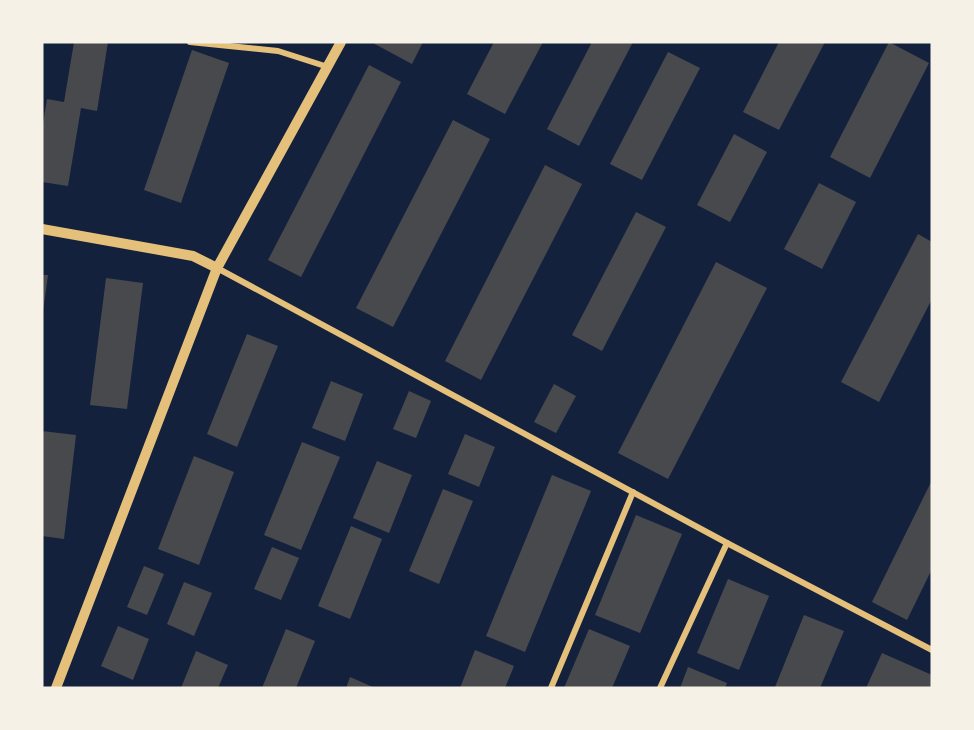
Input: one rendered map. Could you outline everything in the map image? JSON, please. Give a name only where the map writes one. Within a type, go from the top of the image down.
[{"type":"street","points":[[190,42],[278,51],[328,67]]},
{"type":"street","points":[[56,688],[217,268],[341,42]]},
{"type":"street","points":[[42,229],[193,255],[932,651]]},
{"type":"street","points":[[550,688],[633,492]]},
{"type":"street","points":[[660,688],[727,543]]},
{"type":"building","points":[[74,42],[108,42],[97,111],[81,108],[68,186],[42,182],[42,129],[47,99],[64,102]]},
{"type":"building","points":[[371,42],[423,42],[412,64]]},
{"type":"building","points":[[494,42],[543,42],[505,114],[467,94]]},
{"type":"building","points":[[592,42],[633,42],[579,146],[547,129]]},
{"type":"building","points":[[779,42],[825,42],[779,130],[743,112]]},
{"type":"building","points":[[889,42],[929,63],[870,178],[830,157]]},
{"type":"building","points":[[192,50],[229,63],[181,203],[144,190]]},
{"type":"building","points":[[668,52],[700,68],[642,180],[610,164]]},
{"type":"building","points":[[369,65],[401,82],[301,277],[268,260]]},
{"type":"building","points":[[453,120],[490,139],[393,327],[356,308]]},
{"type":"building","points":[[734,134],[767,152],[730,222],[697,205]]},
{"type":"building","points":[[545,165],[582,184],[481,380],[445,361]]},
{"type":"building","points":[[819,183],[856,202],[822,269],[784,249]]},
{"type":"building","points":[[636,212],[666,227],[602,351],[572,335]]},
{"type":"building","points":[[918,234],[932,242],[932,299],[879,402],[841,382]]},
{"type":"building","points":[[716,262],[767,288],[668,479],[618,453]]},
{"type":"building","points":[[42,275],[48,275],[43,312],[42,311]]},
{"type":"building","points":[[106,278],[143,283],[127,409],[90,405]]},
{"type":"building","points":[[247,334],[278,346],[237,447],[207,434]]},
{"type":"building","points":[[331,381],[363,394],[345,441],[312,428]]},
{"type":"building","points":[[554,384],[576,396],[556,433],[534,422]]},
{"type":"building","points":[[409,391],[431,401],[416,438],[393,429]]},
{"type":"building","points":[[42,431],[76,435],[64,539],[42,536]]},
{"type":"building","points":[[465,434],[495,447],[479,487],[448,474]]},
{"type":"building","points":[[302,442],[340,457],[301,550],[264,535]]},
{"type":"building","points":[[194,456],[234,472],[199,565],[158,549]]},
{"type":"building","points":[[377,461],[412,475],[389,533],[353,518]]},
{"type":"building","points":[[552,475],[591,491],[525,652],[486,636]]},
{"type":"building","points":[[932,480],[932,569],[907,620],[872,602]]},
{"type":"building","points":[[443,489],[473,501],[439,584],[409,571]]},
{"type":"building","points":[[636,515],[682,534],[640,633],[595,615]]},
{"type":"building","points":[[351,526],[382,539],[350,619],[318,606]]},
{"type":"building","points":[[272,547],[299,558],[281,600],[254,589]]},
{"type":"building","points":[[144,566],[164,574],[147,615],[127,607]]},
{"type":"building","points":[[728,579],[769,596],[739,670],[697,653]]},
{"type":"building","points":[[184,582],[212,593],[194,636],[167,624]]},
{"type":"building","points":[[804,615],[844,631],[820,688],[775,687]]},
{"type":"building","points":[[118,626],[149,639],[133,680],[101,666]]},
{"type":"building","points":[[286,629],[315,641],[296,688],[262,688]]},
{"type":"building","points":[[589,629],[630,646],[612,688],[564,688]]},
{"type":"building","points":[[475,650],[514,666],[505,688],[460,688]]},
{"type":"building","points":[[196,651],[228,665],[218,688],[181,688]]},
{"type":"building","points":[[882,653],[932,675],[932,688],[866,688]]},
{"type":"building","points":[[688,667],[727,683],[725,688],[680,688]]},
{"type":"building","points":[[350,677],[375,688],[346,688]]}]
